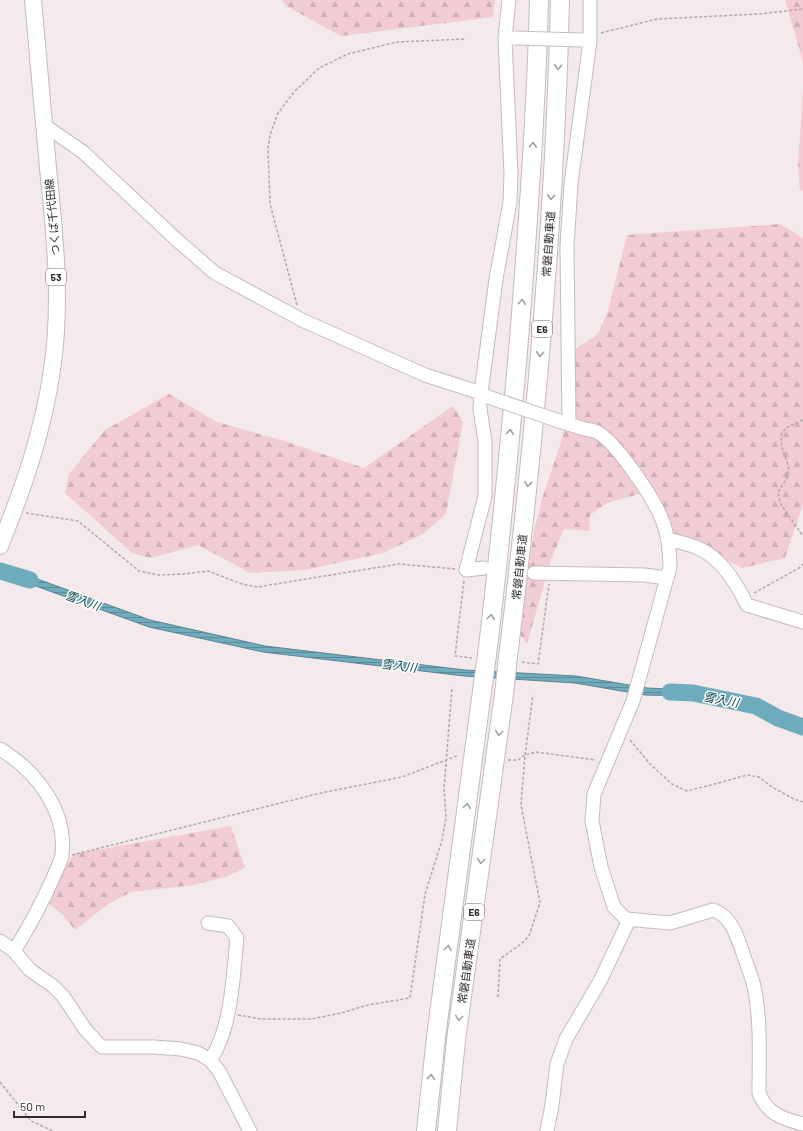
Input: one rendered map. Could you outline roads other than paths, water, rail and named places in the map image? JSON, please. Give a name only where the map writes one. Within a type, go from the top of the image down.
[{"type":"highway","name":"常磐自動車道","points":[[426,1126],[437,1029],[500,544],[528,232],[538,47],[539,0]]},
{"type":"highway","name":"常磐自動車道","points":[[447,1131],[456,1040],[504,694],[533,431],[549,233],[559,48],[560,0]]},
{"type":"main road","name":"つくば千代田線","points":[[0,546],[24,486],[42,426],[52,369],[56,319],[54,228],[33,0]]},
{"type":"street","points":[[484,568],[466,570],[485,496],[485,441],[480,409],[485,395],[496,279],[510,202],[509,0]]},
{"type":"street","points":[[568,424],[567,246],[570,184],[587,39],[590,0]]},
{"type":"street","points":[[510,38],[587,39]]},
{"type":"street","points":[[44,125],[83,152],[178,241],[215,273],[302,320],[425,375],[568,424],[597,432],[611,444],[626,461],[661,516],[668,539],[670,567],[633,701],[622,731],[594,794],[592,821],[601,867],[614,907],[628,920],[670,923],[713,910],[719,912],[727,919],[734,928],[755,990],[759,1027],[759,1093],[763,1102],[782,1118],[786,1125],[803,1124]]},
{"type":"street","points":[[668,539],[700,549],[714,559],[725,569],[747,605],[803,622]]},
{"type":"street","points":[[534,573],[644,575],[667,578]]},
{"type":"street","points":[[0,749],[22,764],[35,777],[54,807],[60,824],[62,842],[61,856],[44,899],[14,951]]},
{"type":"street","points":[[547,1131],[557,1064],[566,1039],[600,981],[628,920]]},
{"type":"street","points":[[208,923],[228,926],[237,938],[228,1013],[216,1050],[210,1060]]},
{"type":"street","points":[[0,941],[14,951],[30,970],[63,996],[85,1029],[102,1047],[154,1047],[181,1049],[198,1053],[210,1060],[219,1071],[250,1131]]},
{"type":"water","points":[[10,571],[32,577],[150,620],[265,646],[465,670],[576,676],[647,688],[693,690],[692,696],[645,695],[575,683],[464,676],[263,652],[149,627],[30,584],[8,578]]},
{"type":"waterway","name":"雪入川","points":[[0,571],[30,580]]},
{"type":"waterway","name":"雪入川","points":[[670,692],[693,693],[756,706],[778,718],[803,727]]}]
